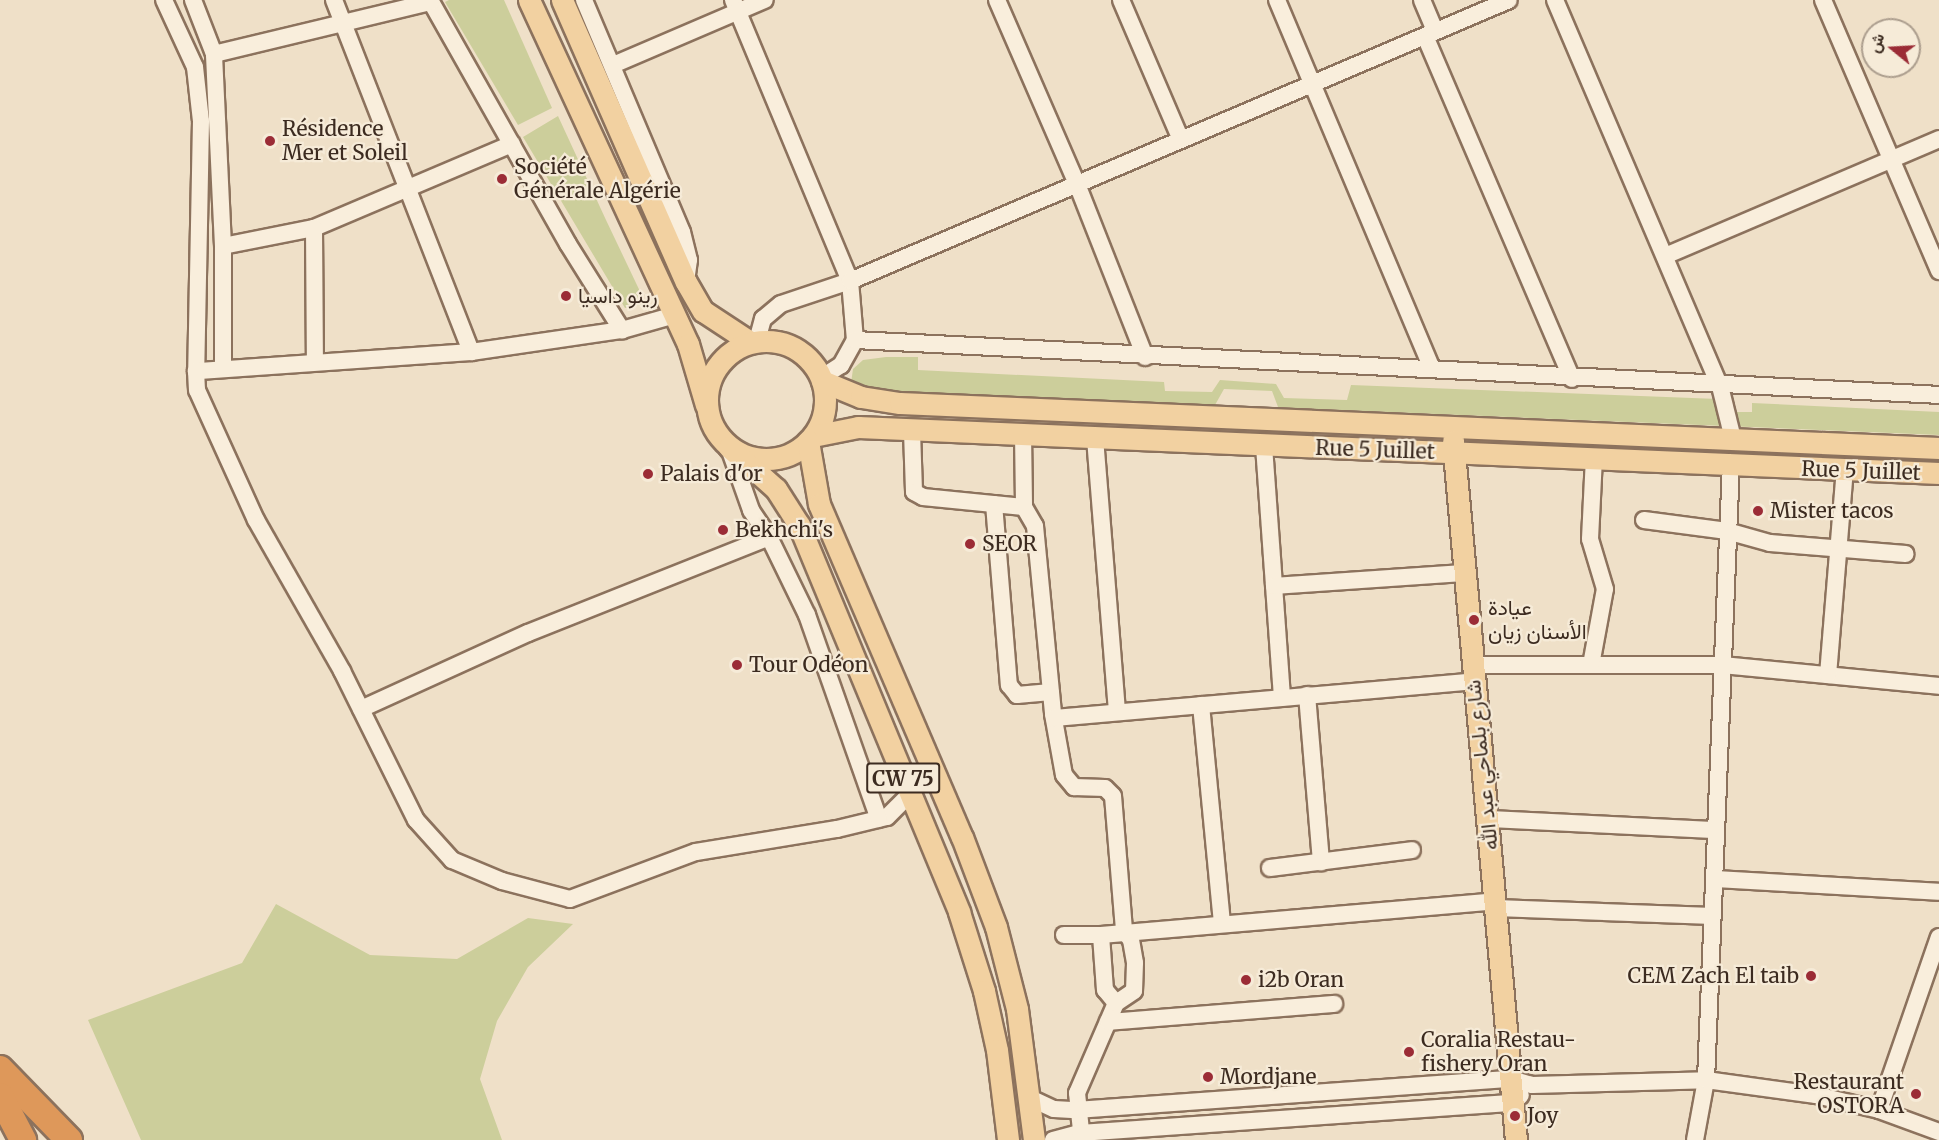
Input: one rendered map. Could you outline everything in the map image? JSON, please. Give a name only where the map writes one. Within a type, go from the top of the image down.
[{"type":"highway","points":[[0,1069],[69,1140]]},
{"type":"highway","points":[[0,1096],[23,1140]]},
{"type":"main road","points":[[529,0],[688,344],[706,405],[716,433],[729,447],[755,459],[770,459],[797,450],[811,439],[823,415],[821,379],[796,348],[771,340],[754,342],[735,349],[718,366],[707,388],[706,405]]},
{"type":"main road","points":[[562,0],[686,282],[703,311],[754,342]]},
{"type":"main road","name":"Rue 5 Juillet","points":[[821,379],[861,397],[900,403],[1939,448]]},
{"type":"main road","name":"Rue 5 Juillet","points":[[811,439],[858,427],[1939,473]]},
{"type":"main road","name":"شارع بلماحي عبد الله","points":[[1452,428],[1463,573],[1496,904],[1516,1140]]},
{"type":"main road","name":"CW 75","points":[[811,439],[819,504],[962,837],[996,927],[1017,1009],[1034,1140]]},
{"type":"main road","name":"CW 75","points":[[729,447],[776,489],[799,525],[959,912],[984,991],[997,1050],[1008,1140]]},
{"type":"street","points":[[164,0],[195,67],[201,121],[197,390],[233,476],[361,710],[416,820],[452,860],[502,881],[570,899],[696,852],[887,817],[910,794]]},
{"type":"street","points":[[193,0],[214,54],[224,246],[223,368]]},
{"type":"street","points":[[334,0],[346,25],[471,352]]},
{"type":"street","points":[[584,0],[682,232],[689,260],[686,282]]},
{"type":"street","points":[[613,65],[735,6],[765,0]]},
{"type":"street","points":[[997,0],[1077,184],[1145,357]]},
{"type":"street","points":[[1120,0],[1181,140]]},
{"type":"street","points":[[1277,0],[1432,369]]},
{"type":"street","points":[[1422,0],[1430,33],[1572,379]]},
{"type":"street","points":[[754,342],[770,311],[850,281],[1509,0]]},
{"type":"street","points":[[1555,0],[1720,386],[1733,439]]},
{"type":"street","points":[[1823,0],[1939,271]]},
{"type":"street","points":[[214,54],[346,25],[430,1],[622,330]]},
{"type":"street","points":[[735,6],[850,281],[855,340],[840,365],[821,379]]},
{"type":"street","points":[[1665,256],[1939,139]]},
{"type":"street","points":[[224,246],[314,228],[512,144]]},
{"type":"street","points":[[314,228],[315,360]]},
{"type":"street","points":[[196,371],[315,360],[471,352],[622,330],[675,315]]},
{"type":"street","points":[[855,340],[1145,357],[1432,369],[1572,379],[1939,395]]},
{"type":"street","points":[[912,430],[914,492],[923,497],[1024,507]]},
{"type":"street","points":[[1023,433],[1024,507],[1035,526],[1054,718],[1065,780],[1074,787],[1105,788],[1113,796],[1124,931],[1131,940],[1135,963],[1134,991],[1116,1004],[1077,1093],[1076,1110],[1081,1136]]},
{"type":"street","points":[[1095,438],[1117,712]]},
{"type":"street","points":[[1264,446],[1282,697]]},
{"type":"street","points":[[729,447],[750,510],[769,537],[807,615],[879,819]]},
{"type":"street","points":[[1591,665],[1605,589],[1590,539],[1594,459]]},
{"type":"street","points":[[1695,1140],[1706,1080],[1731,463]]},
{"type":"street","points":[[1828,675],[1845,470]]},
{"type":"street","points":[[994,504],[1009,685],[1017,695],[1051,692]]},
{"type":"street","points":[[1644,520],[1727,531],[1770,543],[1906,554]]},
{"type":"street","points":[[361,710],[528,633],[769,537]]},
{"type":"street","points":[[1274,586],[1463,573]]},
{"type":"street","points":[[1054,718],[1307,695],[1472,673],[1591,665],[1722,665],[1939,686]]},
{"type":"street","points":[[1307,695],[1321,861]]},
{"type":"street","points":[[1201,705],[1222,922]]},
{"type":"street","points":[[1488,819],[1716,830]]},
{"type":"street","points":[[1270,868],[1412,850]]},
{"type":"street","points":[[1715,879],[1939,892]]},
{"type":"street","points":[[1064,935],[1101,935],[1222,922],[1496,904],[1713,916]]},
{"type":"street","points":[[1101,935],[1105,990],[1116,1004]]},
{"type":"street","points":[[1879,1110],[1939,937]]},
{"type":"street","points":[[1108,1022],[1334,1004]]},
{"type":"street","points":[[1030,1098],[1054,1109],[1076,1110],[1510,1079],[1532,1085],[1706,1080],[1816,1095],[1879,1110],[1939,1132]]},
{"type":"street","points":[[1053,1140],[1513,1103],[1532,1085]]},
{"type":"green space","points":[[449,0],[504,0],[552,108],[518,125],[445,2]]},
{"type":"green space","points":[[558,116],[646,304],[625,308],[523,137]]},
{"type":"green space","points":[[918,357],[918,370],[1164,382],[1165,391],[1212,392],[1220,380],[1276,384],[1284,398],[1347,400],[1351,385],[1718,399],[1718,412],[1752,412],[1752,403],[1939,412],[1939,435],[1293,408],[1278,407],[1272,391],[1224,389],[1215,405],[896,393],[872,390],[851,383],[853,369],[863,360]]},
{"type":"green space","points":[[276,904],[370,955],[457,959],[528,918],[573,924],[528,967],[497,1021],[480,1079],[502,1140],[141,1140],[88,1020],[242,963]]},
{"type":"place","name":"Résidence Mer et Soleil","points":[[270,141]]},
{"type":"place","name":"Société Générale Algérie","points":[[502,179]]},
{"type":"place","name":"رينو داسيا","points":[[566,296]]},
{"type":"place","name":"Palais d'or","points":[[648,474]]},
{"type":"place","name":"Mister tacos","points":[[1758,511]]},
{"type":"place","name":"Bekhchi's","points":[[723,530]]},
{"type":"place","name":"SEOR","points":[[970,544]]},
{"type":"place","name":"عيادة الأسنان زيان","points":[[1474,620]]},
{"type":"place","name":"Tour Odéon","points":[[737,665]]},
{"type":"place","name":"CEM Zach El taib","points":[[1811,976]]},
{"type":"place","name":"i2b Oran","points":[[1246,980]]},
{"type":"place","name":"Coralia Restau- fishery Oran","points":[[1409,1052]]},
{"type":"place","name":"Mordjane","points":[[1208,1077]]},
{"type":"place","name":"Restaurant OSTORA","points":[[1916,1094]]},
{"type":"place","name":"Joy","points":[[1515,1116]]}]
